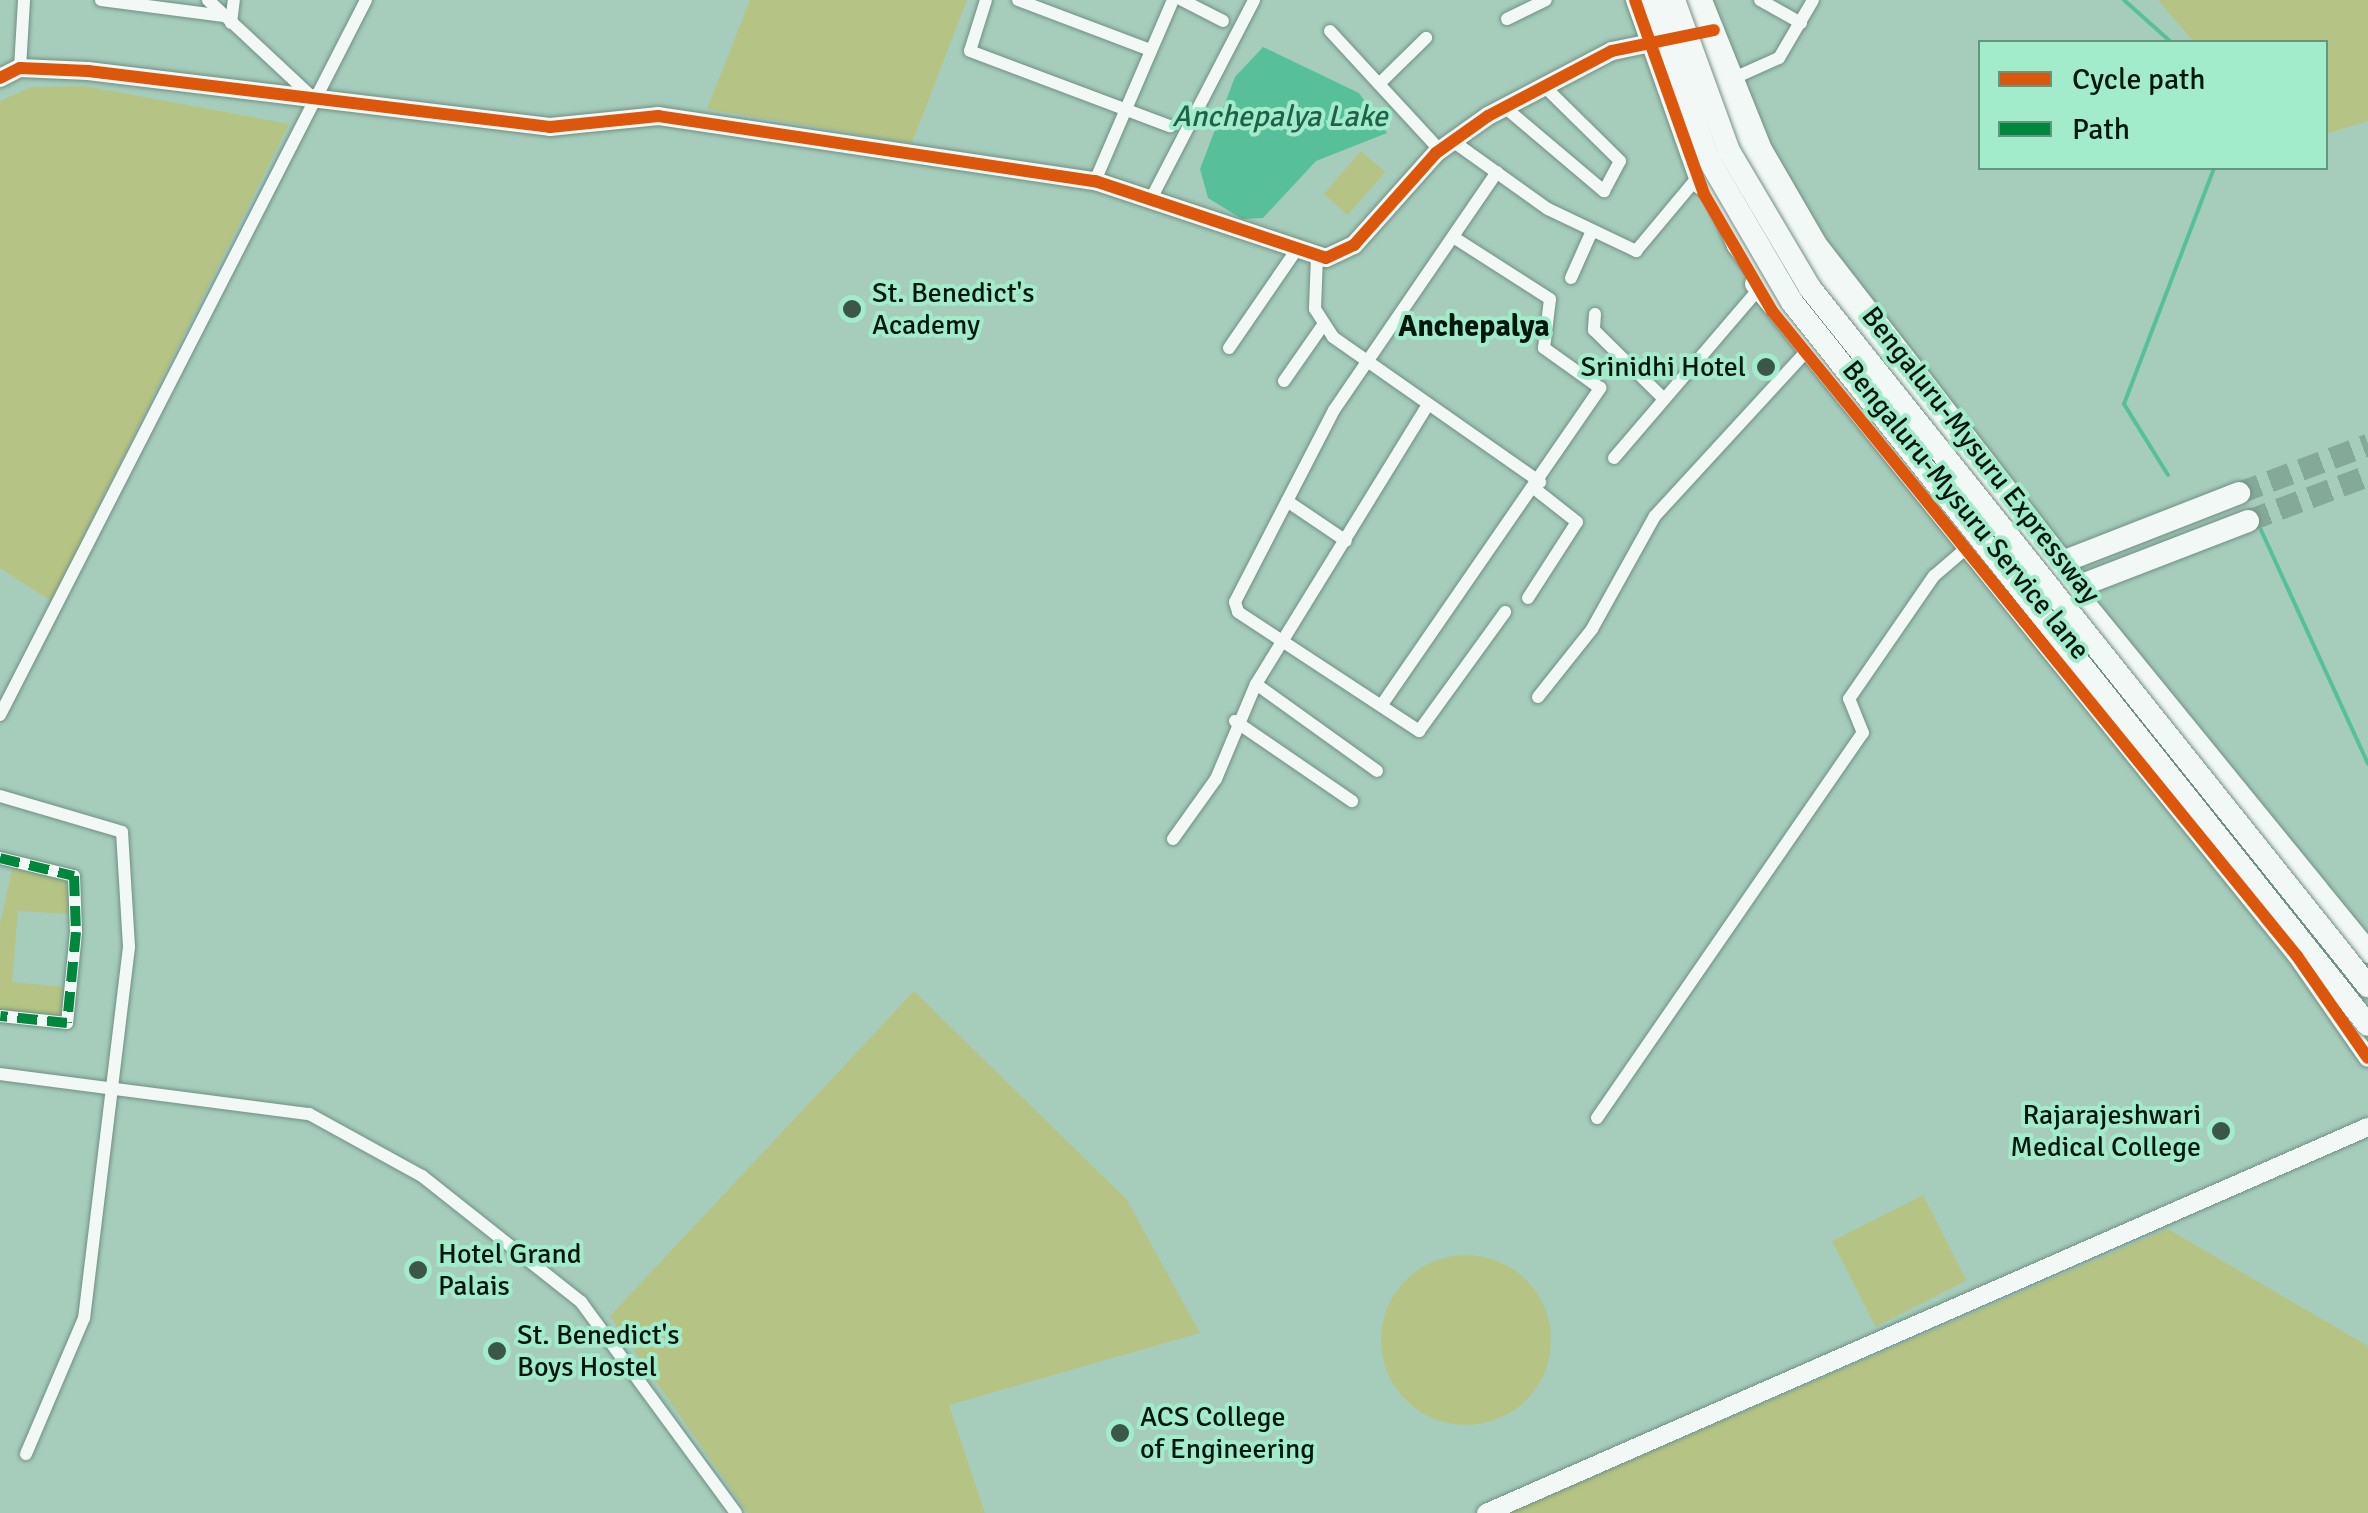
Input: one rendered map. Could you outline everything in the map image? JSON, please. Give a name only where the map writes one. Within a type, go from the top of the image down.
[{"type":"highway","points":[[1643,0],[1654,45],[1738,246],[2368,1039]]},
{"type":"highway","points":[[1652,0],[1709,160],[1792,302],[2368,1025]]},
{"type":"highway","name":"Bengaluru-Mysuru Expressway","points":[[1674,0],[1729,151],[1810,288],[2368,986]]},
{"type":"highway","name":"Bengaluru-Mysuru Expressway","points":[[1687,0],[1707,32],[1767,194],[1834,296],[2305,879],[2360,927],[2368,952]]},
{"type":"highway","points":[[2065,561],[2239,493]]},
{"type":"highway","points":[[2082,585],[2248,521]]},
{"type":"highway","points":[[2285,933],[2323,898]]},
{"type":"street","points":[[20,68],[24,0]]},
{"type":"street","points":[[101,0],[228,20]]},
{"type":"street","points":[[208,0],[317,102]]},
{"type":"street","points":[[228,20],[234,0]]},
{"type":"street","points":[[0,715],[366,0]]},
{"type":"street","points":[[986,0],[970,51],[1170,126]]},
{"type":"street","points":[[1018,0],[1150,50]]},
{"type":"street","points":[[1096,181],[1121,107],[1173,0]]},
{"type":"street","points":[[1182,0],[1223,21]]},
{"type":"street","points":[[1152,197],[1254,0]]},
{"type":"street","points":[[1507,19],[1546,0]]},
{"type":"street","name":"Bengaluru-Mysuru Service lane","points":[[1635,0],[1654,45],[1697,178],[1758,290],[2285,933],[2368,1058]]},
{"type":"street","name":"Bengaluru-Mysuru Expressway","points":[[1703,0],[1707,32],[1818,244],[2082,585],[2300,852],[2305,879]]},
{"type":"street","points":[[1760,0],[1801,23]]},
{"type":"street","points":[[1734,78],[1779,58],[1813,0]]},
{"type":"street","points":[[1330,31],[1379,84],[1447,146],[1497,172],[1590,233],[1639,250],[1697,178]]},
{"type":"street","points":[[0,78],[20,68],[550,127],[658,116],[1096,181],[1152,197],[1295,252],[1317,256],[1354,245],[1447,146],[1508,110],[1548,92],[1612,51],[1707,32]]},
{"type":"street","points":[[1379,84],[1426,38]]},
{"type":"street","points":[[1508,110],[1604,191],[1620,161],[1548,92]]},
{"type":"street","points":[[1497,172],[1363,364],[1236,602],[1286,644],[1424,730],[1505,612]]},
{"type":"street","points":[[1572,278],[1590,233]]},
{"type":"street","points":[[1383,703],[1538,485],[1600,388],[1544,348],[1550,298],[1453,237]]},
{"type":"street","points":[[1229,348],[1295,252]]},
{"type":"street","points":[[1284,382],[1323,325],[1317,256]]},
{"type":"street","points":[[1614,458],[1661,396],[1758,290]]},
{"type":"street","points":[[1595,314],[1594,330],[1661,396]]},
{"type":"street","points":[[1323,325],[1363,364],[1538,485],[1577,522],[1528,598]]},
{"type":"street","points":[[1538,697],[1592,629],[1655,516],[1805,352]]},
{"type":"street","points":[[1173,838],[1216,779],[1236,721],[1256,684],[1286,644],[1425,409]]},
{"type":"street","points":[[1287,501],[1346,541]]},
{"type":"street","points":[[1597,1118],[1862,733],[1849,699],[1934,576],[1969,546]]},
{"type":"street","points":[[1256,684],[1377,771]]},
{"type":"street","points":[[1236,721],[1352,801]]},
{"type":"street","points":[[0,796],[122,832],[129,948],[116,1089],[84,1318],[26,1454]]},
{"type":"street","points":[[0,858],[74,876],[76,932],[67,1023],[0,1016]]},
{"type":"street","points":[[0,1074],[308,1114],[494,1225],[582,1302],[736,1513]]},
{"type":"street","points":[[1486,1513],[2368,1127]]},
{"type":"shaded area","points":[[750,0],[967,0],[912,143],[707,109]]},
{"type":"shaded area","points":[[2158,0],[2368,0],[2368,121],[2328,133],[2328,40],[2192,40]]},
{"type":"shaded area","points":[[85,86],[289,124],[51,601],[0,568],[0,101],[32,87]]},
{"type":"shaded area","points":[[1361,151],[1385,172],[1348,215],[1324,194]]},
{"type":"shaded area","points":[[13,865],[69,878],[69,914],[18,911],[12,982],[65,987],[63,1018],[0,1014],[0,924]]},
{"type":"shaded area","points":[[914,991],[1127,1200],[1200,1333],[949,1405],[985,1513],[748,1513],[610,1316]]},
{"type":"shaded area","points":[[1923,1195],[1967,1281],[1876,1327],[1832,1241]]},
{"type":"shaded area","points":[[2168,1229],[2368,1346],[2368,1513],[1509,1513]]},
{"type":"shaded area","points":[[1466,1255],[1499,1262],[1526,1280],[1544,1307],[1551,1340],[1544,1373],[1526,1400],[1499,1418],[1466,1425],[1433,1418],[1406,1400],[1388,1373],[1381,1340],[1388,1307],[1406,1280],[1433,1262]]},
{"type":"water","name":"Anchepalya Lake","points":[[1263,47],[1359,93],[1387,133],[1316,161],[1263,218],[1242,219],[1208,198],[1200,169],[1235,77]]},
{"type":"waterway","points":[[2124,0],[2169,40]]},
{"type":"waterway","points":[[2168,475],[2124,404],[2213,170]]},
{"type":"waterway","points":[[2261,530],[2368,764]]},
{"type":"tunnel","points":[[2239,493],[2368,445]]},
{"type":"tunnel","points":[[2248,521],[2368,476]]},
{"type":"marked path","points":[[0,858],[74,876],[76,932],[67,1023],[0,1016]]},
{"type":"cycle path","points":[[1635,0],[1704,194],[1772,311],[2297,956],[2368,1058]]},
{"type":"cycle path","points":[[0,78],[20,68],[88,71],[550,127],[658,116],[1095,181],[1326,258],[1354,245],[1436,153],[1488,116],[1612,51],[1714,30]]},
{"type":"place","name":"St. Benedict's Academy","points":[[852,309]]},
{"type":"place","name":"Srinidhi Hotel","points":[[1766,367]]},
{"type":"place","name":"Rajarajeshwari Medical College","points":[[2221,1131]]},
{"type":"place","name":"Hotel Grand Palais","points":[[418,1270]]},
{"type":"place","name":"St. Benedict's Boys Hostel","points":[[497,1351]]},
{"type":"place","name":"ACS College of Engineering","points":[[1120,1433]]},
{"type":"district","name":"Anchepalya","points":[[1474,327]]}]
